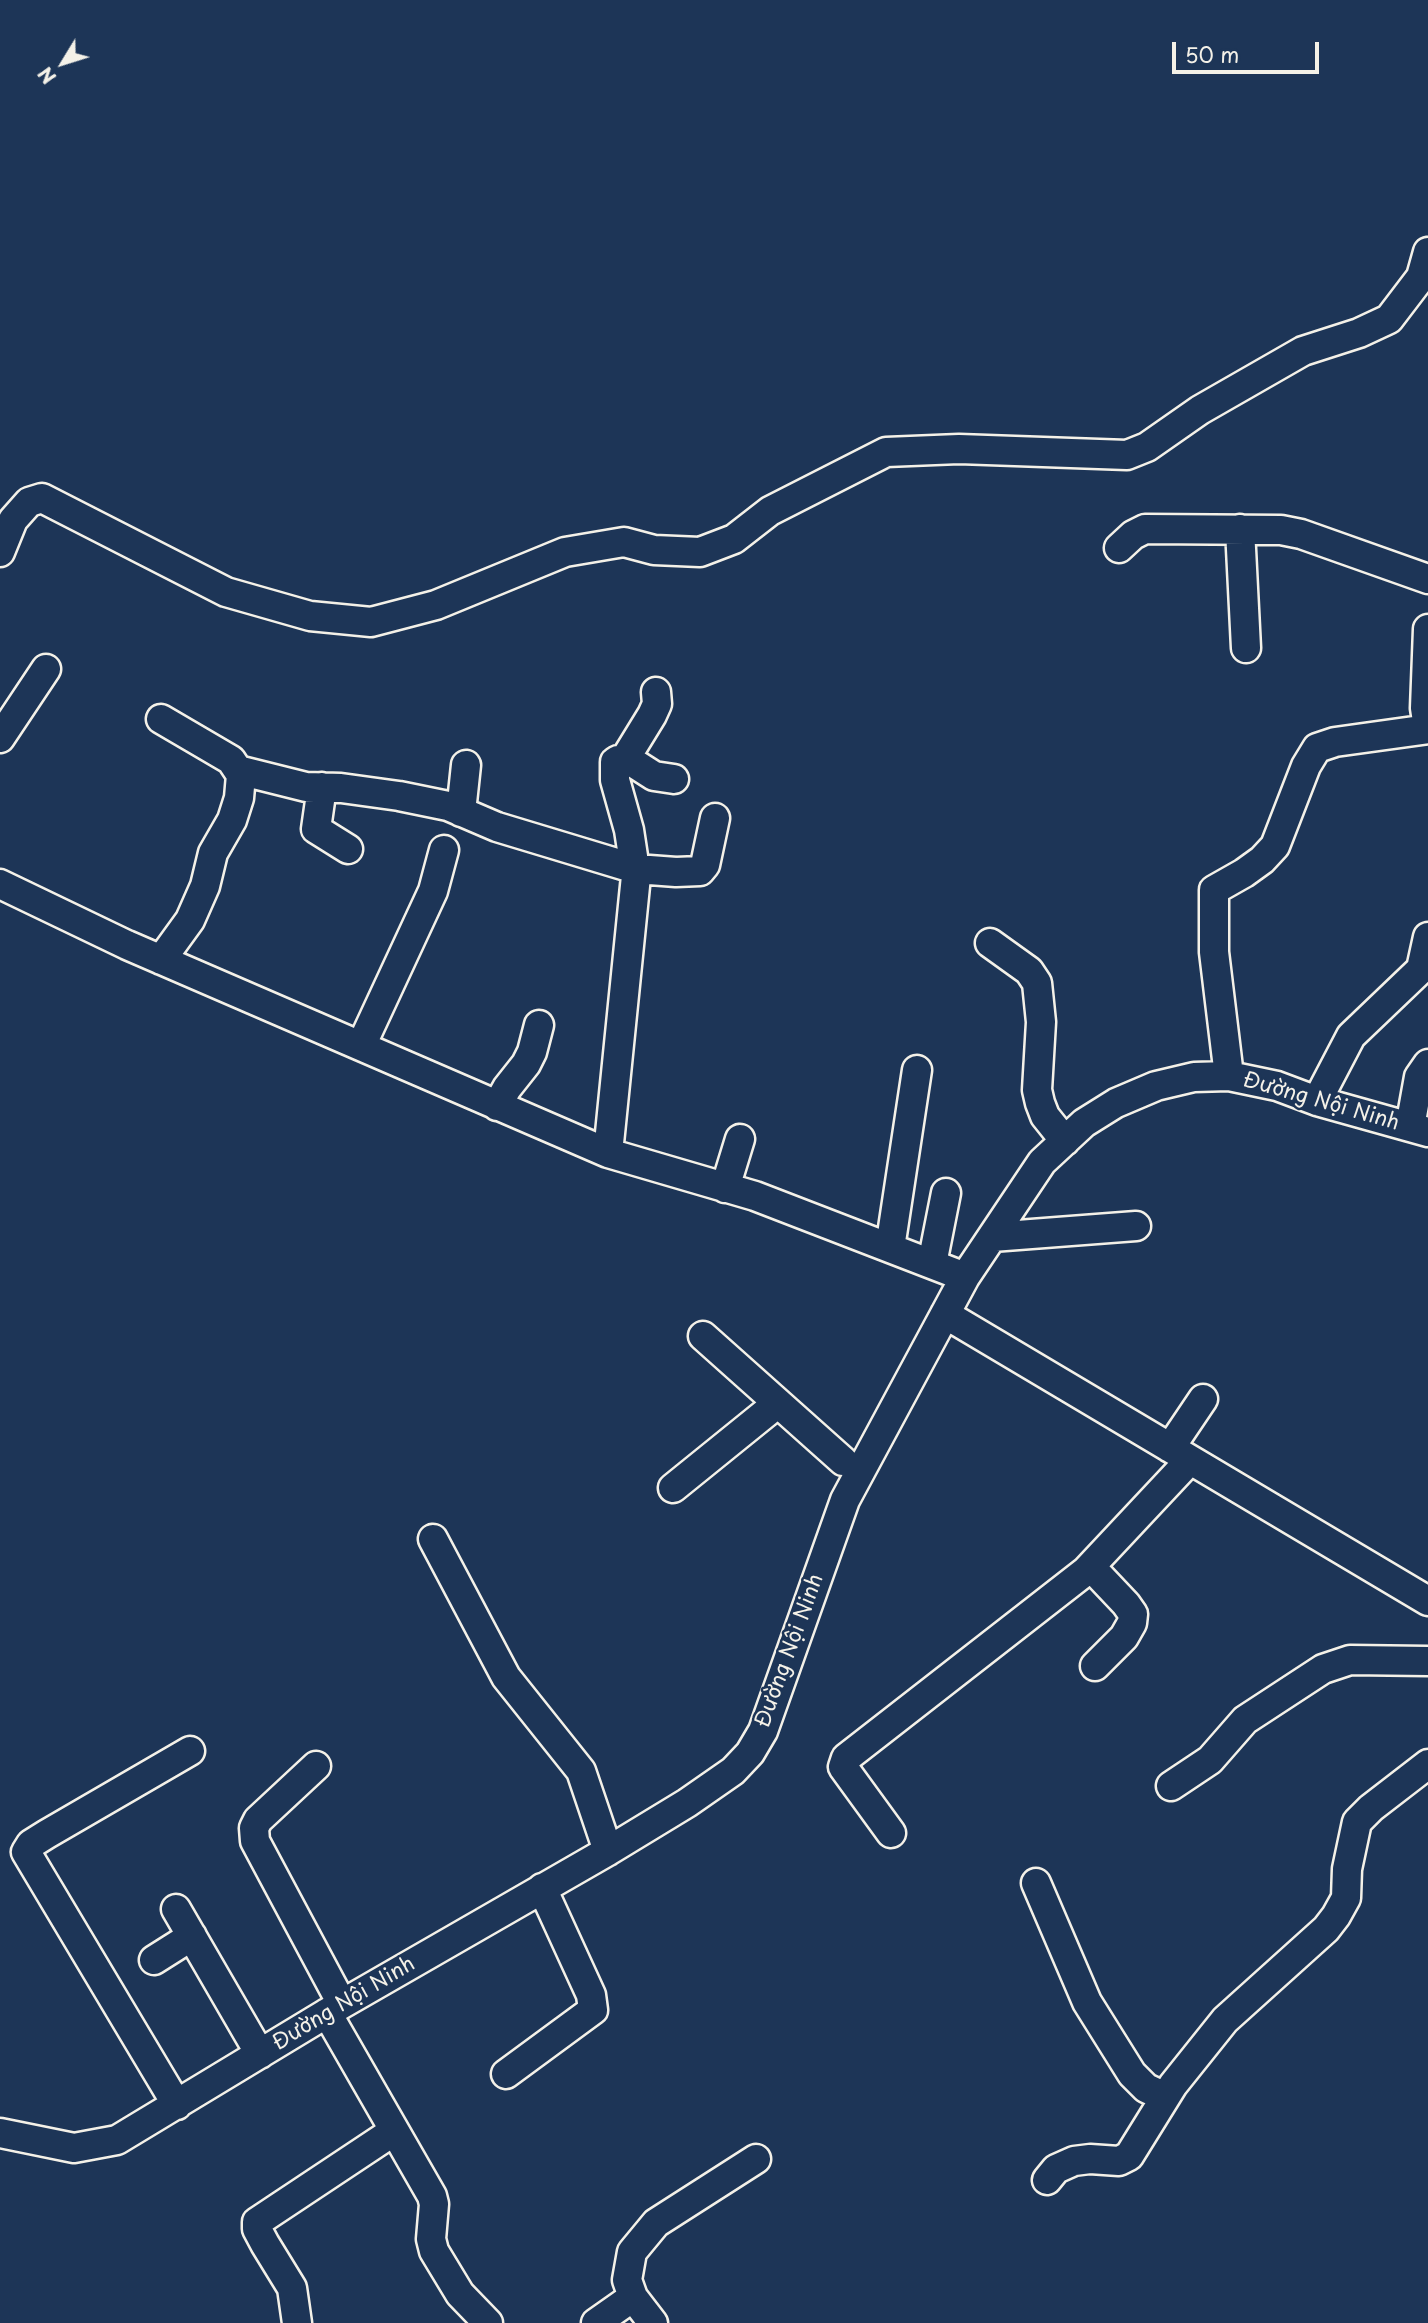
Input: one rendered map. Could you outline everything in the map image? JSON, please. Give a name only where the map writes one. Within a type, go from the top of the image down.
[{"type":"street","points":[[0,552],[13,520],[29,502],[42,498],[226,592],[310,616],[371,622],[436,605],[565,552],[624,542],[654,550],[700,552],[734,539],[770,511],[886,452],[959,449],[1127,455],[1147,447],[1200,410],[1303,351],[1359,333],[1389,319],[1421,276],[1428,252]]},
{"type":"street","points":[[1119,548],[1133,535],[1145,529],[1281,530],[1301,534],[1428,579]]},
{"type":"street","points":[[1240,529],[1246,648]]},
{"type":"street","points":[[1229,1076],[1214,952],[1214,890],[1244,873],[1275,846],[1306,766],[1317,748],[1335,742],[1428,728],[1425,708],[1428,629]]},
{"type":"street","points":[[0,738],[46,669]]},
{"type":"street","points":[[608,1153],[636,869],[629,830],[615,780],[615,762],[625,759],[652,715],[657,704],[656,692]]},
{"type":"street","points":[[160,719],[226,756],[241,775],[239,798],[232,820],[212,853],[205,886],[190,920],[161,960]]},
{"type":"street","points":[[625,759],[654,776],[674,779]]},
{"type":"street","points":[[461,811],[466,765]]},
{"type":"street","points":[[238,770],[306,787],[399,796],[448,806],[497,827],[636,869],[700,872],[705,865],[715,818]]},
{"type":"street","points":[[322,787],[316,829],[348,849]]},
{"type":"street","points":[[361,1046],[433,891],[444,849]]},
{"type":"street","points":[[0,884],[161,960],[608,1153],[754,1196],[965,1277]]},
{"type":"street","points":[[1317,1101],[1351,1036],[1421,969],[1428,937]]},
{"type":"street","points":[[990,943],[1029,971],[1037,983],[1041,1022],[1037,1090],[1045,1116],[1065,1140]]},
{"type":"street","points":[[498,1106],[507,1088],[526,1064],[539,1025]]},
{"type":"street","points":[[1419,1129],[1419,1077],[1428,1065]]},
{"type":"street","points":[[890,1248],[917,1070]]},
{"type":"street","name":"Đường Nội Ninh","points":[[0,2133],[74,2148],[117,2140],[335,2008],[607,1851],[733,1772],[750,1753],[763,1731],[845,1500],[850,1467],[965,1277],[1042,1162],[1084,1123],[1116,1103],[1156,1086],[1194,1077],[1229,1076],[1277,1086],[1317,1101],[1419,1129]]},
{"type":"street","points":[[725,1188],[740,1139]]},
{"type":"street","points":[[932,1264],[946,1193]]},
{"type":"street","points":[[992,1237],[1136,1226]]},
{"type":"street","points":[[945,1314],[1428,1601]]},
{"type":"street","points":[[703,1336],[850,1467]]},
{"type":"street","points":[[891,1833],[843,1767],[846,1758],[1091,1567],[1180,1454],[1203,1399]]},
{"type":"street","points":[[673,1488],[778,1402]]},
{"type":"street","points":[[433,1539],[506,1677],[581,1771],[607,1851]]},
{"type":"street","points":[[1091,1567],[1133,1614],[1132,1623],[1124,1637],[1095,1666]]},
{"type":"street","points":[[1171,1786],[1210,1760],[1245,1720],[1323,1669],[1350,1660],[1428,1661]]},
{"type":"street","points":[[177,2105],[26,1852],[31,1844],[47,1834],[190,1751]]},
{"type":"street","points":[[1047,2180],[1056,2169],[1074,2161],[1119,2161],[1129,2156],[1185,2067],[1225,2020],[1326,1929],[1336,1916],[1346,1898],[1348,1869],[1357,1822],[1428,1764]]},
{"type":"street","points":[[316,1766],[258,1819],[254,1828],[255,1841],[394,2131],[433,2200],[430,2239],[434,2251],[460,2294],[488,2323]]},
{"type":"street","points":[[1036,1883],[1087,2002],[1132,2074],[1146,2088],[1165,2096]]},
{"type":"street","points":[[506,2074],[593,2010],[591,1995],[542,1888]]},
{"type":"street","points":[[176,1909],[260,2054]]},
{"type":"street","points":[[154,1960],[192,1936]]},
{"type":"street","points":[[297,2323],[292,2288],[257,2229],[257,2222],[394,2131]]},
{"type":"street","points":[[653,2323],[633,2297],[627,2280],[632,2252],[656,2223],[756,2159]]},
{"type":"street","points":[[596,2323],[633,2297]]}]
